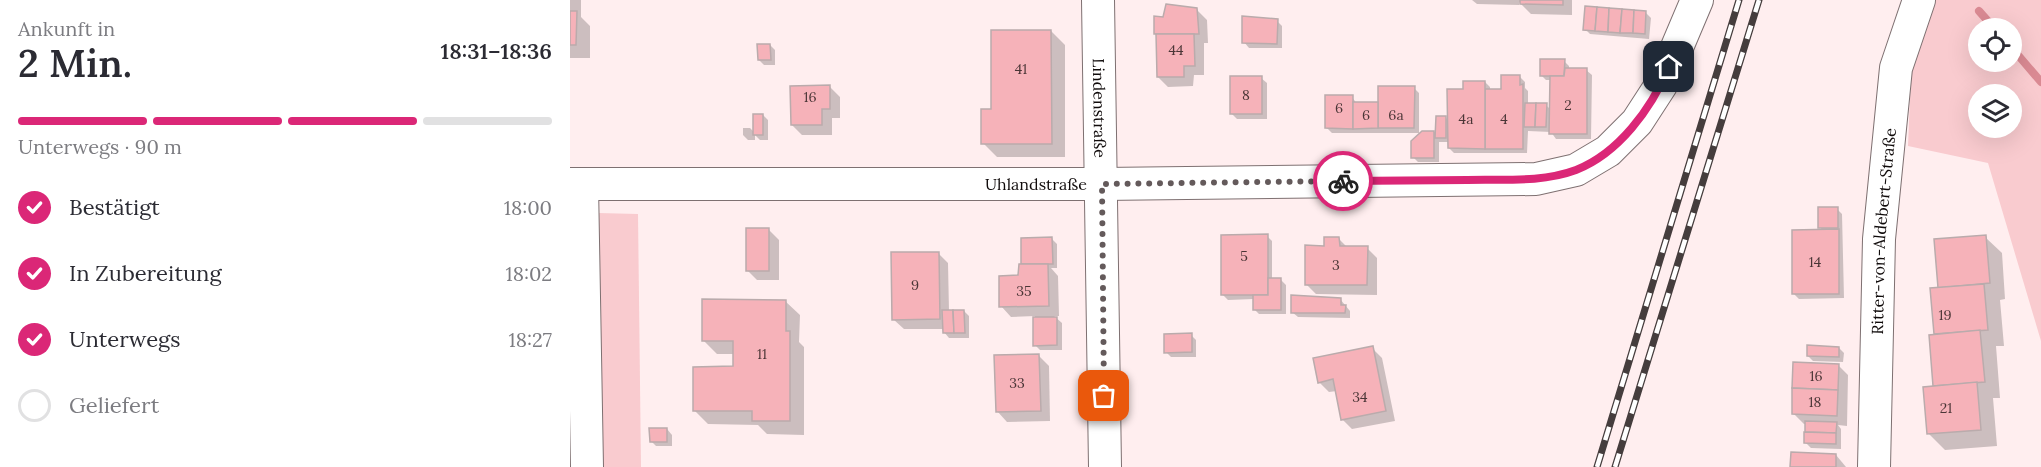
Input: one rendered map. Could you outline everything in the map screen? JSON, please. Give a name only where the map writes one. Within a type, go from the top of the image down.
[{"type":"street","name":"Lindenstraße","points":[[1098,0],[1105,467]]},
{"type":"street","name":"Uhlandstraße","points":[[576,184],[1102,184],[1536,179],[1576,170],[1608,151],[1637,122],[1661,86],[1697,0]]},
{"type":"street","name":"Ritter-von-Aldebert-Straße","points":[[1874,467],[1879,239],[1896,68],[1919,0]]},
{"type":"street","points":[[576,184],[587,467]]},
{"type":"shaded area","points":[[1914,0],[2041,0],[2041,341],[1988,163],[1908,146]]},
{"type":"shaded area","points":[[598,213],[638,214],[641,467],[600,467]]},
{"type":"building","points":[[1520,0],[1563,0],[1563,5],[1520,4]]},
{"type":"building","points":[[1166,4],[1197,8],[1199,34],[1154,34],[1154,16],[1163,17]]},
{"type":"building","points":[[1585,6],[1597,7],[1595,31],[1583,30]]},
{"type":"building","points":[[1597,7],[1609,8],[1608,32],[1595,31]]},
{"type":"building","points":[[1609,8],[1622,9],[1620,33],[1608,32]]},
{"type":"building","points":[[1622,9],[1634,10],[1633,33],[1620,33]]},
{"type":"building","points":[[1634,10],[1646,11],[1645,34],[1633,33]]},
{"type":"building","points":[[570,11],[577,11],[576,45],[570,45]]},
{"type":"building","points":[[1242,16],[1278,19],[1277,44],[1242,43]]},
{"type":"building","points":[[991,30],[1051,30],[1052,144],[981,144],[981,109],[991,109]]},
{"type":"building","points":[[1156,34],[1194,34],[1195,66],[1184,66],[1184,77],[1157,77]]},
{"type":"building","points":[[757,44],[770,44],[771,60],[758,60]]},
{"type":"building","points":[[1540,59],[1565,59],[1564,76],[1540,76]]},
{"type":"building","points":[[1565,68],[1587,68],[1587,134],[1549,134],[1550,76],[1564,76]]},
{"type":"building","points":[[1501,75],[1520,75],[1520,85],[1523,84],[1523,149],[1485,149],[1485,89],[1501,89]]},
{"type":"building","points":[[1230,76],[1262,76],[1262,114],[1230,114]]},
{"type":"building","points":[[1463,81],[1485,81],[1485,149],[1448,148],[1447,89],[1463,89]]},
{"type":"building","points":[[830,85],[830,109],[822,109],[822,125],[791,125],[790,86]]},
{"type":"building","points":[[1378,86],[1415,86],[1414,128],[1378,128]]},
{"type":"building","points":[[1325,95],[1353,95],[1353,129],[1325,128]]},
{"type":"building","points":[[1353,102],[1378,102],[1378,128],[1353,129]]},
{"type":"building","points":[[1525,103],[1536,103],[1535,127],[1524,127]]},
{"type":"building","points":[[1536,103],[1547,103],[1546,127],[1535,127]]},
{"type":"building","points":[[753,114],[763,114],[763,135],[753,135]]},
{"type":"building","points":[[1436,116],[1446,116],[1446,138],[1435,138]]},
{"type":"building","points":[[1422,131],[1434,131],[1434,158],[1411,158],[1411,141]]},
{"type":"building","points":[[1818,207],[1838,207],[1838,228],[1818,228]]},
{"type":"building","points":[[746,228],[769,228],[769,271],[746,271]]},
{"type":"building","points":[[1839,229],[1839,294],[1792,294],[1792,230]]},
{"type":"building","points":[[1268,234],[1268,295],[1221,295],[1221,235]]},
{"type":"building","points":[[1986,235],[1990,283],[1938,288],[1934,239]]},
{"type":"building","points":[[1052,237],[1053,264],[1021,264],[1021,238]]},
{"type":"building","points":[[1324,237],[1339,237],[1340,246],[1368,246],[1367,285],[1305,285],[1305,245],[1324,246]]},
{"type":"building","points":[[891,252],[939,252],[940,319],[892,320]]},
{"type":"building","points":[[1019,264],[1048,264],[1049,306],[999,307],[999,276],[1018,275]]},
{"type":"building","points":[[1268,278],[1281,278],[1281,310],[1253,310],[1253,295],[1268,295]]},
{"type":"building","points":[[1984,284],[1988,330],[1934,334],[1930,288]]},
{"type":"building","points":[[1291,295],[1341,298],[1341,305],[1346,305],[1345,313],[1291,313]]},
{"type":"building","points":[[702,299],[786,300],[786,331],[790,331],[790,421],[752,421],[752,411],[693,411],[693,367],[733,366],[733,341],[702,341]]},
{"type":"building","points":[[942,310],[953,310],[954,333],[943,333]]},
{"type":"building","points":[[953,310],[964,310],[965,333],[954,333]]},
{"type":"building","points":[[1033,317],[1057,317],[1057,345],[1033,346]]},
{"type":"building","points":[[1980,330],[1985,382],[1933,386],[1929,335]]},
{"type":"building","points":[[1192,333],[1192,352],[1164,353],[1164,334]]},
{"type":"building","points":[[1807,345],[1839,347],[1839,357],[1807,356]]},
{"type":"building","points":[[1373,346],[1386,411],[1341,420],[1333,379],[1318,383],[1313,358]]},
{"type":"building","points":[[1039,354],[1041,411],[996,412],[994,355]]},
{"type":"building","points":[[1793,362],[1839,364],[1838,390],[1792,388]]},
{"type":"building","points":[[1977,382],[1981,430],[1927,434],[1923,387]]},
{"type":"building","points":[[1792,388],[1838,390],[1837,416],[1792,414]]},
{"type":"building","points":[[1805,421],[1837,422],[1836,433],[1805,432]]},
{"type":"building","points":[[649,428],[667,428],[667,442],[650,442]]},
{"type":"building","points":[[1804,432],[1836,433],[1836,444],[1804,443]]},
{"type":"building","points":[[1791,452],[1836,454],[1836,467],[1790,467]]},
{"type":"waterway","points":[[1979,11],[1985,18]]},
{"type":"waterway","points":[[2022,60],[2041,82]]},
{"type":"railway","points":[[1597,467],[1739,0]]},
{"type":"railway","points":[[1615,467],[1759,0]]},
{"type":"way so far","points":[[1104,396],[1102,184],[1343,181]]},
{"type":"route","points":[[1343,181],[1536,179],[1576,170],[1608,151],[1637,122],[1661,86],[1669,67]]}]
